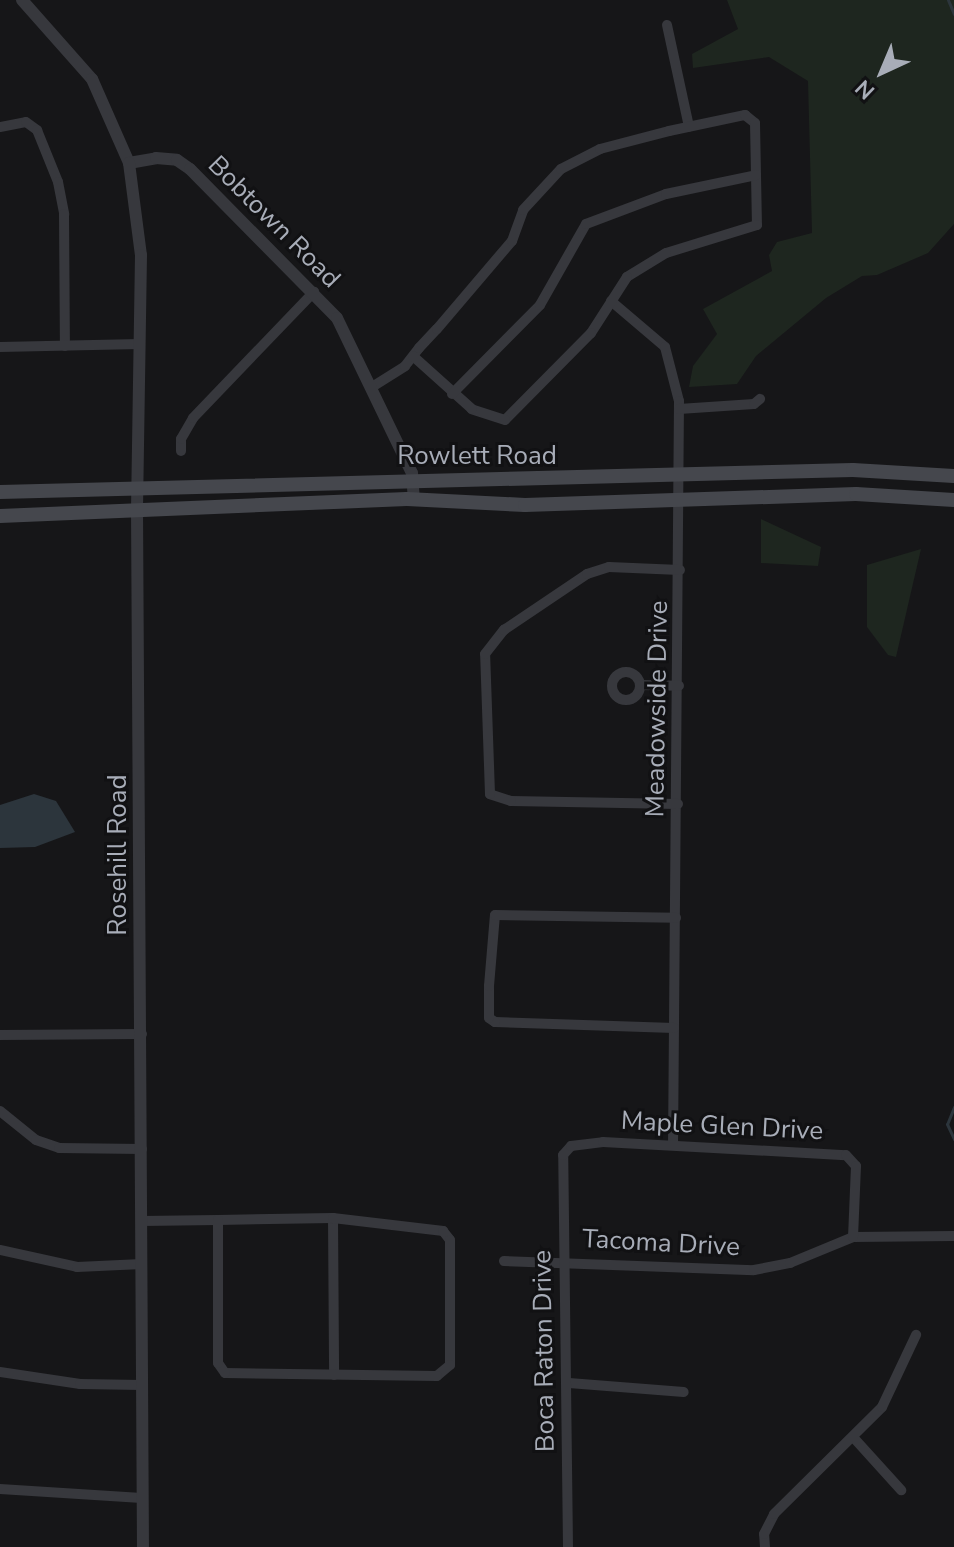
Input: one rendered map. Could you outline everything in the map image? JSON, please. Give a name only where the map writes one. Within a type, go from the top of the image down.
[{"type":"main road","name":"Rowlett Road","points":[[0,492],[413,479],[679,477],[853,470],[954,476]]},
{"type":"main road","points":[[755,473],[755,496]]},
{"type":"main road","points":[[935,499],[937,475]]},
{"type":"main road","name":"Rowlett Road","points":[[0,516],[414,499],[525,505],[755,496],[954,500]]},
{"type":"street","points":[[22,0],[92,79],[129,163]]},
{"type":"street","points":[[667,25],[689,127]]},
{"type":"street","points":[[372,387],[413,356],[512,241],[523,210],[542,184],[600,149],[689,127],[751,118],[757,225],[644,264],[627,277],[591,333],[505,420],[472,409],[413,356]]},
{"type":"street","points":[[0,127],[26,122],[45,141],[60,192],[65,346]]},
{"type":"street","name":"Bobtown Road","points":[[129,163],[156,158],[177,160],[190,169],[337,318],[413,479],[414,499]]},
{"type":"street","name":"Rosehill Road","points":[[129,163],[141,255],[137,509],[143,1547]]},
{"type":"street","points":[[452,394],[540,305],[586,224],[666,194],[756,175]]},
{"type":"street","points":[[181,451],[181,439],[193,418],[314,292]]},
{"type":"street","name":"Meadowside Drive","points":[[611,301],[665,347],[679,409],[673,1145]]},
{"type":"street","points":[[0,347],[140,344]]},
{"type":"street","points":[[679,409],[754,404],[760,399]]},
{"type":"street","points":[[678,804],[511,801],[490,794],[485,654],[504,630],[587,574],[609,567],[680,570]]},
{"type":"street","points":[[640,685],[679,686]]},
{"type":"street","points":[[674,1028],[495,1022],[489,1018],[489,986],[495,915],[676,918]]},
{"type":"street","points":[[0,1035],[142,1034]]},
{"type":"street","points":[[0,1111],[36,1140],[59,1148],[142,1149]]},
{"type":"street","name":"Maple Glen Drive","points":[[563,1155],[578,1142],[846,1155],[856,1166],[853,1237]]},
{"type":"street","name":"Boca Raton Drive","points":[[563,1155],[569,1383],[568,1547]]},
{"type":"street","points":[[142,1221],[333,1218],[446,1234],[451,1360],[447,1369],[437,1376],[223,1371],[218,1363],[218,1220]]},
{"type":"street","points":[[333,1218],[334,1375]]},
{"type":"street","name":"Tacoma Drive","points":[[504,1261],[564,1260],[754,1270],[790,1263],[853,1237],[954,1236]]},
{"type":"street","points":[[0,1250],[77,1267],[142,1264]]},
{"type":"street","points":[[765,1547],[764,1534],[774,1514],[882,1407],[916,1335]]},
{"type":"street","points":[[0,1372],[80,1384],[142,1385]]},
{"type":"street","points":[[569,1383],[684,1392]]},
{"type":"street","points":[[853,1437],[901,1490]]},
{"type":"street","points":[[0,1489],[142,1498]]},
{"type":"shaded area","points":[[727,0],[954,0],[954,224],[928,253],[877,275],[862,276],[826,298],[756,356],[737,384],[689,387],[693,366],[717,334],[703,309],[772,271],[769,255],[777,242],[812,233],[808,81],[769,57],[693,68],[692,54],[738,29]]},
{"type":"shaded area","points":[[761,519],[821,547],[818,566],[761,563]]},
{"type":"shaded area","points":[[921,549],[896,657],[888,655],[867,627],[867,565]]},
{"type":"shaded area","points":[[34,794],[56,801],[75,832],[35,847],[0,848],[0,805]]},
{"type":"waterway","points":[[948,0],[954,14]]},
{"type":"waterway","points":[[954,1107],[947,1124],[954,1139]]}]
